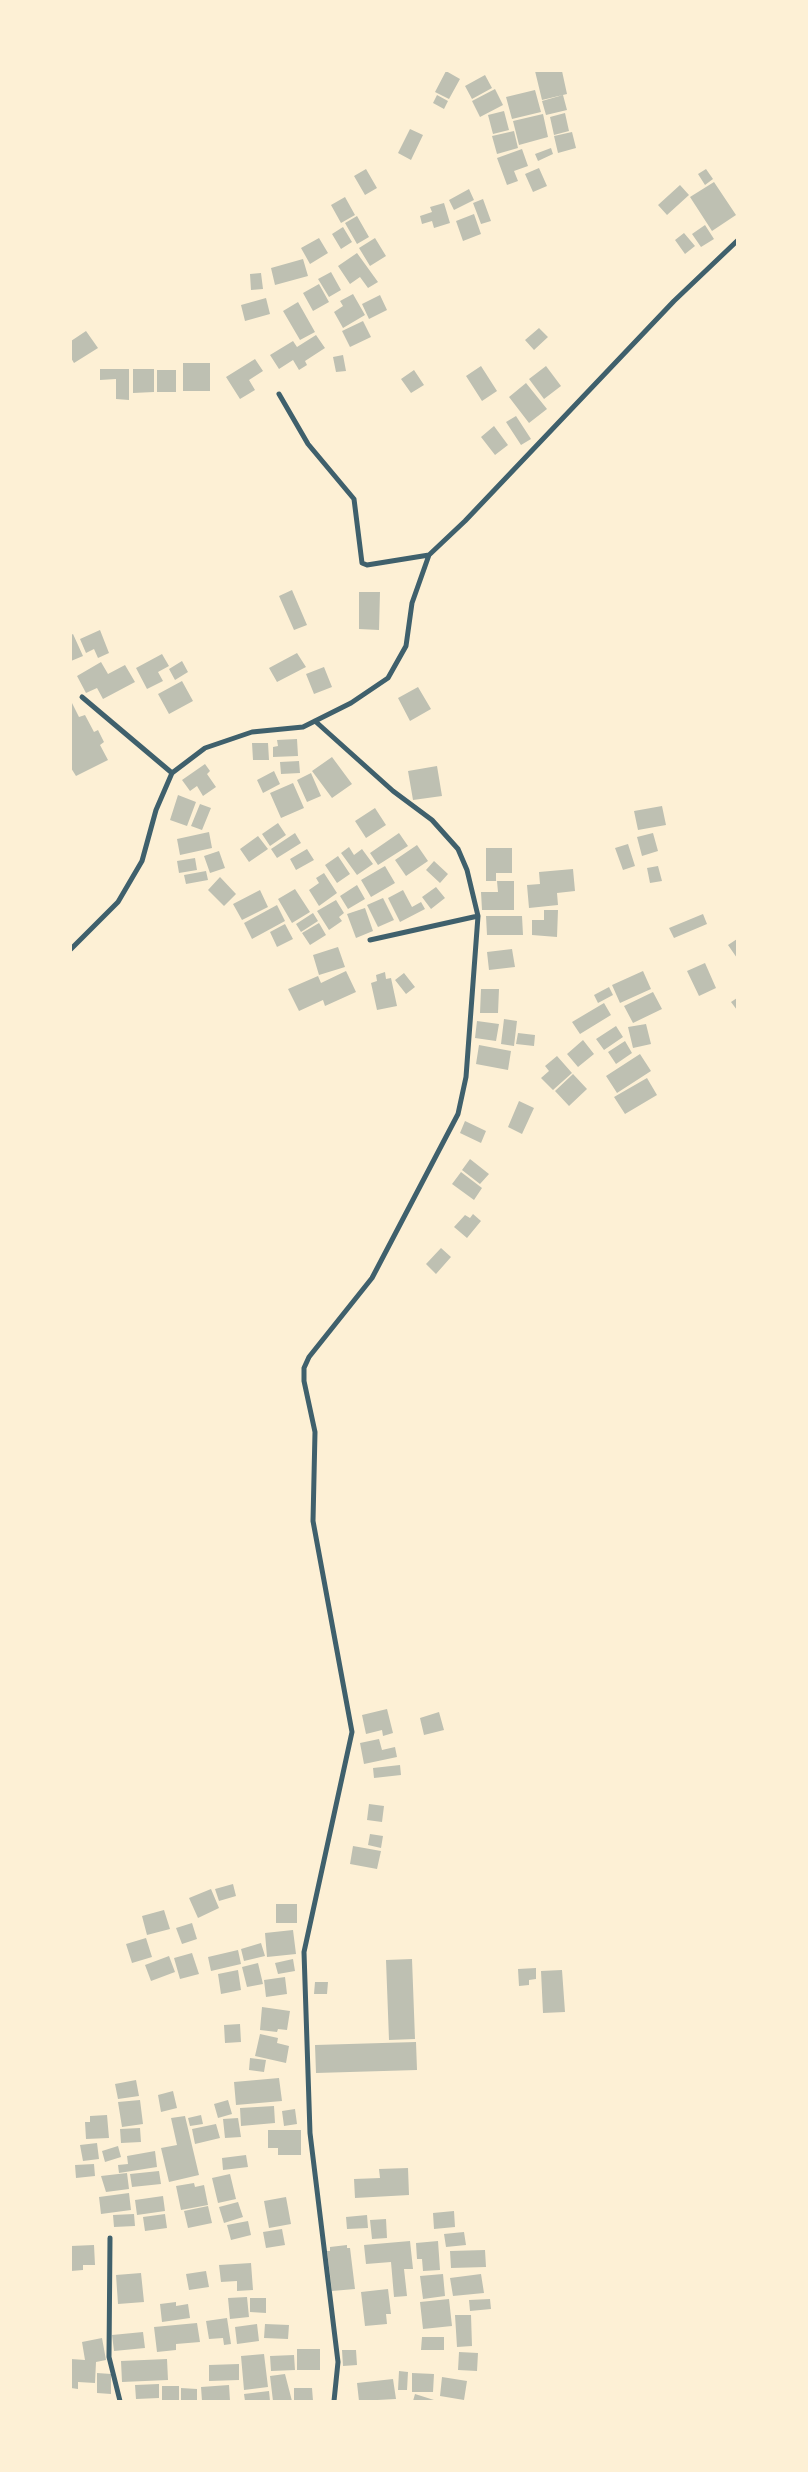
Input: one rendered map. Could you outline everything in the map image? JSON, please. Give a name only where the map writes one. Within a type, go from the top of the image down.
[{"type":"street","points":[[71,949],[118,902],[142,861],[156,810],[172,774],[205,748],[252,732],[303,727],[352,703],[388,678],[406,646],[412,603],[429,555],[499,486],[674,301],[737,240]]},
{"type":"street","points":[[279,394],[308,444],[354,499],[362,562],[367,565],[429,555]]},
{"type":"street","points":[[82,697],[172,774]]},
{"type":"street","points":[[316,721],[393,791],[432,820],[458,849],[467,870],[478,916],[466,1077],[458,1114],[372,1278],[309,1357],[304,1368],[304,1382],[315,1432],[313,1521],[352,1732],[304,1952],[310,2133],[338,2362],[334,2401]]},
{"type":"street","points":[[370,940],[478,916]]},
{"type":"street","points":[[110,2238],[109,2357],[120,2401]]},
{"type":"building","points":[[446,71],[460,79],[449,99],[435,92]]},
{"type":"building","points":[[535,71],[562,71],[567,94],[542,100]]},
{"type":"building","points":[[485,75],[492,88],[472,99],[465,86]]},
{"type":"building","points":[[495,89],[503,105],[480,117],[472,101]]},
{"type":"building","points":[[535,90],[541,112],[512,119],[506,97]]},
{"type":"building","points":[[437,95],[448,101],[444,109],[433,103]]},
{"type":"building","points":[[563,95],[567,110],[546,115],[542,101]]},
{"type":"building","points":[[504,111],[509,130],[493,134],[488,115]]},
{"type":"building","points":[[565,113],[569,131],[554,135],[550,117]]},
{"type":"building","points":[[543,114],[548,137],[519,145],[513,121]]},
{"type":"building","points":[[410,129],[423,135],[411,160],[398,153]]},
{"type":"building","points":[[514,131],[518,148],[497,154],[492,136]]},
{"type":"building","points":[[572,132],[576,148],[558,153],[554,136]]},
{"type":"building","points":[[551,148],[553,154],[538,161],[535,154]]},
{"type":"building","points":[[522,149],[528,166],[514,171],[518,181],[507,185],[497,158]]},
{"type":"building","points":[[539,168],[547,186],[533,192],[525,174]]},
{"type":"building","points":[[366,169],[377,188],[365,195],[354,176]]},
{"type":"building","points":[[706,169],[713,179],[705,185],[698,174]]},
{"type":"building","points":[[714,182],[736,215],[712,231],[690,197]]},
{"type":"building","points":[[680,185],[689,195],[667,215],[658,205]]},
{"type":"building","points":[[469,189],[474,200],[454,210],[449,200]]},
{"type":"building","points":[[345,197],[355,215],[341,223],[331,205]]},
{"type":"building","points":[[483,199],[491,221],[481,224],[473,203]]},
{"type":"building","points":[[444,203],[450,223],[434,228],[432,221],[422,224],[420,216],[432,212],[430,207]]},
{"type":"building","points":[[474,214],[481,234],[463,241],[456,221]]},
{"type":"building","points":[[357,216],[369,237],[357,244],[345,223]]},
{"type":"building","points":[[705,225],[714,239],[701,247],[692,234]]},
{"type":"building","points":[[343,227],[352,242],[341,249],[332,234]]},
{"type":"building","points":[[684,233],[695,246],[685,254],[675,240]]},
{"type":"building","points":[[319,238],[328,253],[310,264],[301,248]]},
{"type":"building","points":[[375,238],[386,256],[370,266],[359,248]]},
{"type":"building","points":[[357,253],[378,282],[368,288],[360,277],[350,284],[338,266]]},
{"type":"building","points":[[303,259],[308,276],[275,285],[271,268]]},
{"type":"building","points":[[331,272],[341,290],[329,297],[318,279]]},
{"type":"building","points":[[261,273],[263,289],[251,290],[250,274]]},
{"type":"building","points":[[319,284],[329,302],[313,311],[303,293]]},
{"type":"building","points":[[353,294],[365,315],[343,328],[334,312],[343,306],[340,301]]},
{"type":"building","points":[[380,295],[387,310],[369,319],[362,304]]},
{"type":"building","points":[[266,298],[270,314],[245,321],[241,305]]},
{"type":"building","points":[[298,302],[315,332],[300,340],[283,311]]},
{"type":"building","points":[[363,321],[371,337],[350,347],[342,331]]},
{"type":"building","points":[[539,328],[548,337],[534,350],[525,340]]},
{"type":"building","points":[[86,331],[98,348],[74,363],[71,358],[71,341]]},
{"type":"building","points":[[316,335],[325,348],[305,361],[307,365],[299,370],[293,360],[279,369],[270,355],[293,341],[297,347]]},
{"type":"building","points":[[343,355],[346,371],[336,372],[333,357]]},
{"type":"building","points":[[255,359],[263,371],[249,380],[255,390],[240,399],[226,377]]},
{"type":"building","points":[[183,363],[210,363],[210,391],[183,391]]},
{"type":"building","points":[[481,366],[497,391],[482,401],[466,376]]},
{"type":"building","points":[[546,366],[561,386],[544,399],[529,379]]},
{"type":"building","points":[[100,369],[129,369],[129,400],[116,399],[116,379],[100,380]]},
{"type":"building","points":[[133,369],[154,369],[154,392],[133,393]]},
{"type":"building","points":[[157,370],[176,370],[176,392],[157,392]]},
{"type":"building","points":[[414,370],[424,385],[411,393],[401,379]]},
{"type":"building","points":[[526,383],[547,409],[529,423],[509,397]]},
{"type":"building","points":[[516,416],[531,439],[521,445],[506,422]]},
{"type":"building","points":[[494,426],[508,445],[495,455],[481,437]]},
{"type":"building","points":[[292,590],[307,625],[294,630],[279,596]]},
{"type":"building","points":[[359,592],[380,592],[379,630],[359,629]]},
{"type":"building","points":[[100,630],[109,653],[98,658],[94,649],[86,653],[80,639]]},
{"type":"building","points":[[73,634],[83,656],[71,661],[71,635]]},
{"type":"building","points":[[297,653],[306,667],[277,682],[269,668]]},
{"type":"building","points":[[162,654],[169,666],[158,672],[163,681],[147,689],[136,668]]},
{"type":"building","points":[[182,661],[188,672],[175,680],[169,669]]},
{"type":"building","points":[[101,662],[108,674],[125,665],[135,682],[103,699],[97,688],[86,693],[77,676]]},
{"type":"building","points":[[324,667],[332,687],[314,694],[306,674]]},
{"type":"building","points":[[182,681],[193,701],[169,714],[158,694]]},
{"type":"building","points":[[418,687],[431,709],[410,721],[398,698]]},
{"type":"building","points":[[71,701],[79,717],[85,715],[94,732],[98,730],[104,742],[100,745],[108,760],[76,776],[71,768]]},
{"type":"building","points":[[297,739],[298,756],[273,757],[273,747],[278,746],[277,740]]},
{"type":"building","points":[[252,743],[268,743],[269,760],[253,760]]},
{"type":"building","points":[[332,757],[352,784],[332,798],[312,771]]},
{"type":"building","points":[[299,761],[300,773],[281,774],[280,762]]},
{"type":"building","points":[[205,764],[210,771],[207,774],[216,787],[203,796],[197,786],[190,791],[182,780]]},
{"type":"building","points":[[437,766],[442,796],[413,800],[408,771]]},
{"type":"building","points":[[274,771],[280,784],[263,793],[257,780]]},
{"type":"building","points":[[311,773],[321,796],[307,802],[297,780]]},
{"type":"building","points":[[293,783],[304,808],[281,818],[270,793]]},
{"type":"building","points":[[178,795],[196,802],[187,826],[170,820]]},
{"type":"building","points":[[200,804],[211,808],[202,830],[191,826]]},
{"type":"building","points":[[662,806],[666,825],[638,830],[634,811]]},
{"type":"building","points":[[375,808],[386,825],[366,838],[355,821]]},
{"type":"building","points":[[278,823],[286,835],[270,846],[262,834]]},
{"type":"building","points":[[209,832],[212,848],[180,855],[177,839]]},
{"type":"building","points":[[295,833],[301,843],[277,858],[271,849]]},
{"type":"building","points":[[399,833],[408,846],[378,865],[370,853]]},
{"type":"building","points":[[653,833],[658,851],[642,856],[637,837]]},
{"type":"building","points":[[258,836],[268,849],[249,862],[240,849]]},
{"type":"building","points":[[628,844],[635,866],[623,870],[615,848]]},
{"type":"building","points":[[417,845],[428,861],[406,876],[395,860]]},
{"type":"building","points":[[349,847],[354,855],[362,849],[373,864],[357,875],[341,853]]},
{"type":"building","points":[[486,848],[512,848],[512,873],[496,873],[496,881],[486,881]]},
{"type":"building","points":[[307,849],[314,860],[296,870],[290,859]]},
{"type":"building","points":[[219,851],[225,868],[210,873],[204,856]]},
{"type":"building","points":[[338,856],[350,874],[337,883],[325,865]]},
{"type":"building","points":[[195,858],[197,870],[179,873],[177,861]]},
{"type":"building","points":[[434,861],[448,874],[440,883],[426,870]]},
{"type":"building","points":[[385,866],[395,883],[371,897],[361,880]]},
{"type":"building","points":[[658,866],[662,881],[650,883],[647,868]]},
{"type":"building","points":[[573,869],[575,891],[557,893],[558,905],[529,908],[527,885],[540,884],[539,872]]},
{"type":"building","points":[[206,871],[208,880],[186,884],[184,875]]},
{"type":"building","points":[[324,873],[337,893],[319,906],[309,890],[319,883],[316,878]]},
{"type":"building","points":[[220,877],[236,894],[224,906],[208,890]]},
{"type":"building","points":[[497,881],[514,881],[514,910],[482,910],[481,892],[498,892]]},
{"type":"building","points":[[357,885],[365,899],[348,909],[340,896]]},
{"type":"building","points":[[436,887],[445,898],[431,909],[422,897]]},
{"type":"building","points":[[295,889],[310,912],[292,923],[278,899]]},
{"type":"building","points":[[260,890],[268,907],[242,920],[233,904]]},
{"type":"building","points":[[403,890],[412,907],[421,902],[425,909],[400,922],[388,898]]},
{"type":"building","points":[[383,898],[394,920],[378,927],[367,905]]},
{"type":"building","points":[[336,900],[344,913],[339,917],[342,921],[329,930],[317,911]]},
{"type":"building","points":[[277,905],[285,921],[252,939],[244,923]]},
{"type":"building","points":[[365,908],[373,931],[356,938],[347,914]]},
{"type":"building","points":[[544,910],[558,910],[557,937],[532,935],[532,920],[544,920]]},
{"type":"building","points":[[313,913],[318,921],[301,932],[296,924]]},
{"type":"building","points":[[703,914],[707,924],[674,938],[669,928]]},
{"type":"building","points":[[486,916],[522,916],[523,935],[487,935]]},
{"type":"building","points":[[319,923],[326,935],[310,945],[302,933]]},
{"type":"building","points":[[285,924],[293,939],[277,947],[270,932]]},
{"type":"building","points":[[737,939],[737,958],[728,945]]},
{"type":"building","points":[[338,947],[345,967],[319,975],[313,955]]},
{"type":"building","points":[[512,949],[515,967],[489,970],[487,952]]},
{"type":"building","points":[[705,963],[716,988],[699,996],[687,971]]},
{"type":"building","points":[[346,971],[356,992],[325,1006],[323,1000],[299,1011],[288,989],[318,976],[321,983]]},
{"type":"building","points":[[643,971],[651,989],[620,1003],[612,985]]},
{"type":"building","points":[[385,972],[386,979],[391,978],[397,1006],[377,1010],[371,983],[377,981],[376,975]]},
{"type":"building","points":[[404,973],[415,987],[406,994],[395,980]]},
{"type":"building","points":[[609,987],[613,995],[598,1003],[594,995]]},
{"type":"building","points":[[481,989],[499,989],[498,1013],[480,1013]]},
{"type":"building","points":[[653,992],[662,1009],[633,1023],[624,1006]]},
{"type":"building","points":[[737,998],[737,1010],[731,1002]]},
{"type":"building","points":[[604,1003],[611,1015],[580,1034],[572,1022]]},
{"type":"building","points":[[504,1019],[517,1021],[514,1046],[501,1044]]},
{"type":"building","points":[[477,1021],[499,1024],[496,1041],[475,1038]]},
{"type":"building","points":[[646,1024],[651,1044],[633,1048],[628,1027]]},
{"type":"building","points":[[616,1026],[623,1037],[604,1050],[596,1039]]},
{"type":"building","points":[[518,1033],[535,1035],[534,1046],[516,1044]]},
{"type":"building","points":[[583,1040],[594,1054],[578,1067],[567,1054]]},
{"type":"building","points":[[625,1041],[632,1053],[616,1064],[608,1052]]},
{"type":"building","points":[[479,1045],[511,1051],[508,1070],[476,1064]]},
{"type":"building","points":[[640,1054],[651,1071],[617,1093],[606,1076]]},
{"type":"building","points":[[557,1056],[572,1073],[553,1090],[541,1078],[549,1071],[545,1066]]},
{"type":"building","points":[[573,1074],[587,1089],[569,1106],[555,1091]]},
{"type":"building","points":[[647,1078],[657,1095],[625,1114],[614,1097]]},
{"type":"building","points":[[519,1101],[534,1108],[522,1134],[508,1127]]},
{"type":"building","points":[[465,1121],[486,1131],[481,1143],[460,1133]]},
{"type":"building","points":[[470,1159],[489,1174],[480,1184],[462,1170]]},
{"type":"building","points":[[461,1172],[482,1188],[474,1200],[452,1184]]},
{"type":"building","points":[[473,1214],[481,1221],[467,1238],[454,1227],[465,1215],[470,1218]]},
{"type":"building","points":[[441,1248],[451,1257],[436,1274],[426,1264]]},
{"type":"building","points":[[387,1709],[393,1733],[383,1736],[382,1730],[366,1734],[362,1715]]},
{"type":"building","points":[[439,1712],[444,1730],[424,1735],[420,1718]]},
{"type":"building","points":[[379,1739],[382,1750],[395,1747],[397,1757],[364,1764],[360,1743]]},
{"type":"building","points":[[400,1765],[401,1775],[374,1778],[373,1768]]},
{"type":"building","points":[[369,1804],[384,1806],[382,1822],[367,1820]]},
{"type":"building","points":[[370,1834],[383,1836],[381,1848],[368,1845]]},
{"type":"building","points":[[353,1846],[381,1851],[377,1869],[350,1864]]},
{"type":"building","points":[[233,1884],[236,1896],[219,1901],[215,1889]]},
{"type":"building","points":[[211,1889],[219,1908],[198,1918],[189,1898]]},
{"type":"building","points":[[276,1904],[297,1904],[297,1923],[276,1923]]},
{"type":"building","points":[[164,1910],[170,1929],[147,1935],[142,1916]]},
{"type":"building","points":[[192,1923],[197,1939],[182,1944],[176,1928]]},
{"type":"building","points":[[293,1930],[296,1954],[267,1957],[265,1933]]},
{"type":"building","points":[[146,1938],[152,1957],[132,1963],[126,1944]]},
{"type":"building","points":[[261,1943],[265,1956],[244,1961],[241,1949]]},
{"type":"building","points":[[238,1950],[241,1964],[211,1971],[208,1957]]},
{"type":"building","points":[[192,1953],[199,1974],[180,1979],[174,1958]]},
{"type":"building","points":[[169,1956],[175,1972],[151,1981],[145,1965]]},
{"type":"building","points":[[293,1959],[295,1971],[278,1974],[275,1963]]},
{"type":"building","points":[[412,1959],[415,2039],[389,2040],[386,1960]]},
{"type":"building","points":[[258,1963],[263,1984],[247,1987],[242,1967]]},
{"type":"building","points":[[536,1968],[536,1979],[529,1980],[529,1985],[519,1986],[518,1969]]},
{"type":"building","points":[[238,1970],[241,1990],[221,1994],[218,1974]]},
{"type":"building","points":[[562,1970],[565,2012],[543,2013],[541,1971]]},
{"type":"building","points":[[285,1977],[287,1994],[266,1997],[264,1980]]},
{"type":"building","points":[[315,1982],[328,1982],[327,1994],[314,1994]]},
{"type":"building","points":[[262,2007],[290,2011],[287,2030],[278,2029],[277,2032],[260,2030]]},
{"type":"building","points":[[240,2024],[241,2042],[225,2043],[224,2025]]},
{"type":"building","points":[[260,2034],[278,2038],[277,2043],[289,2046],[286,2063],[255,2056]]},
{"type":"building","points":[[416,2042],[417,2070],[316,2073],[315,2045]]},
{"type":"building","points":[[250,2058],[266,2060],[264,2072],[249,2070]]},
{"type":"building","points":[[279,2078],[282,2101],[236,2105],[234,2082]]},
{"type":"building","points":[[136,2080],[139,2096],[118,2099],[115,2084]]},
{"type":"building","points":[[173,2091],[177,2108],[161,2112],[158,2095]]},
{"type":"building","points":[[140,2100],[143,2124],[122,2127],[118,2102]]},
{"type":"building","points":[[228,2100],[232,2114],[218,2118],[214,2104]]},
{"type":"building","points":[[274,2106],[275,2123],[241,2126],[240,2108]]},
{"type":"building","points":[[295,2109],[297,2124],[284,2126],[282,2111]]},
{"type":"building","points":[[107,2115],[109,2138],[86,2139],[85,2122],[90,2122],[90,2116]]},
{"type":"building","points":[[201,2115],[203,2124],[190,2126],[188,2118]]},
{"type":"building","points":[[185,2116],[199,2175],[169,2182],[161,2148],[177,2145],[171,2118]]},
{"type":"building","points":[[238,2118],[241,2137],[225,2138],[223,2119]]},
{"type":"building","points":[[216,2124],[220,2138],[195,2144],[192,2129]]},
{"type":"building","points":[[140,2128],[141,2142],[121,2143],[120,2129]]},
{"type":"building","points":[[268,2130],[301,2130],[301,2155],[278,2155],[278,2148],[268,2148]]},
{"type":"building","points":[[97,2143],[99,2159],[83,2161],[80,2145]]},
{"type":"building","points":[[118,2146],[121,2157],[105,2162],[102,2151]]},
{"type":"building","points":[[155,2151],[157,2167],[119,2173],[118,2165],[128,2164],[127,2156]]},
{"type":"building","points":[[246,2155],[248,2167],[223,2170],[222,2158]]},
{"type":"building","points":[[94,2164],[95,2176],[76,2178],[75,2165]]},
{"type":"building","points":[[408,2168],[409,2195],[355,2198],[354,2179],[380,2178],[379,2169]]},
{"type":"building","points":[[159,2171],[161,2184],[132,2187],[130,2174]]},
{"type":"building","points":[[127,2173],[129,2189],[106,2192],[101,2176]]},
{"type":"building","points":[[230,2174],[236,2199],[218,2203],[212,2178]]},
{"type":"building","points":[[194,2183],[195,2187],[204,2185],[208,2205],[181,2210],[176,2186]]},
{"type":"building","points":[[129,2193],[131,2210],[101,2214],[99,2197]]},
{"type":"building","points":[[163,2196],[165,2211],[137,2215],[135,2200]]},
{"type":"building","points":[[286,2197],[291,2224],[269,2228],[264,2201]]},
{"type":"building","points":[[238,2202],[243,2217],[224,2223],[219,2207]]},
{"type":"building","points":[[208,2206],[212,2223],[188,2228],[184,2211]]},
{"type":"building","points":[[454,2211],[455,2227],[434,2229],[433,2213]]},
{"type":"building","points":[[134,2214],[135,2226],[114,2227],[113,2215]]},
{"type":"building","points":[[165,2214],[167,2228],[145,2231],[143,2217]]},
{"type":"building","points":[[367,2215],[368,2228],[347,2229],[346,2217]]},
{"type":"building","points":[[386,2219],[387,2238],[372,2239],[370,2220]]},
{"type":"building","points":[[248,2221],[251,2235],[231,2240],[227,2225]]},
{"type":"building","points":[[282,2229],[285,2245],[266,2248],[263,2232]]},
{"type":"building","points":[[464,2232],[466,2245],[446,2247],[444,2234]]},
{"type":"building","points":[[410,2241],[413,2269],[404,2269],[407,2296],[394,2297],[391,2262],[366,2264],[364,2245]]},
{"type":"building","points":[[438,2241],[440,2270],[423,2271],[422,2259],[417,2259],[416,2243]]},
{"type":"building","points":[[94,2245],[95,2265],[83,2265],[83,2270],[71,2271],[71,2246]]},
{"type":"building","points":[[347,2245],[347,2248],[350,2248],[355,2289],[332,2291],[327,2251],[330,2251],[330,2247]]},
{"type":"building","points":[[485,2250],[486,2267],[451,2268],[450,2251]]},
{"type":"building","points":[[251,2263],[253,2290],[237,2291],[237,2281],[221,2282],[219,2265]]},
{"type":"building","points":[[206,2271],[209,2287],[189,2290],[186,2274]]},
{"type":"building","points":[[141,2273],[144,2302],[118,2304],[116,2275]]},
{"type":"building","points":[[443,2274],[445,2296],[423,2299],[420,2276]]},
{"type":"building","points":[[481,2274],[484,2293],[453,2296],[450,2278]]},
{"type":"building","points":[[388,2289],[391,2314],[386,2314],[387,2324],[365,2326],[361,2292]]},
{"type":"building","points":[[247,2297],[249,2317],[230,2319],[228,2298]]},
{"type":"building","points":[[250,2298],[266,2298],[266,2313],[250,2312]]},
{"type":"building","points":[[449,2299],[452,2326],[423,2329],[420,2302]]},
{"type":"building","points":[[490,2299],[491,2309],[470,2311],[469,2300]]},
{"type":"building","points":[[176,2302],[176,2306],[188,2304],[190,2318],[162,2322],[160,2304]]},
{"type":"building","points":[[455,2315],[471,2315],[472,2346],[457,2347]]},
{"type":"building","points":[[227,2318],[231,2344],[224,2345],[223,2338],[209,2339],[206,2321]]},
{"type":"building","points":[[197,2323],[200,2342],[176,2344],[176,2350],[157,2352],[154,2327]]},
{"type":"building","points":[[257,2324],[259,2341],[237,2344],[235,2327]]},
{"type":"building","points":[[265,2324],[289,2325],[288,2339],[264,2338]]},
{"type":"building","points":[[143,2332],[145,2348],[114,2351],[112,2335]]},
{"type":"building","points":[[422,2337],[444,2337],[444,2350],[421,2350]]},
{"type":"building","points":[[102,2338],[106,2360],[96,2362],[95,2383],[78,2382],[78,2389],[71,2388],[71,2359],[85,2360],[82,2342]]},
{"type":"building","points":[[297,2349],[320,2349],[320,2370],[297,2370]]},
{"type":"building","points":[[342,2350],[356,2350],[357,2365],[343,2366]]},
{"type":"building","points":[[459,2352],[478,2353],[477,2371],[458,2370]]},
{"type":"building","points":[[264,2354],[268,2387],[244,2390],[241,2356]]},
{"type":"building","points":[[294,2355],[295,2370],[271,2371],[270,2356]]},
{"type":"building","points":[[167,2359],[168,2380],[122,2382],[121,2361]]},
{"type":"building","points":[[239,2364],[239,2380],[209,2381],[209,2365]]},
{"type":"building","points":[[399,2371],[408,2372],[407,2390],[398,2390]]},
{"type":"building","points":[[97,2373],[111,2374],[111,2394],[97,2393]]},
{"type":"building","points":[[412,2373],[434,2374],[433,2392],[412,2392]]},
{"type":"building","points":[[285,2374],[292,2401],[273,2401],[270,2376]]},
{"type":"building","points":[[442,2377],[467,2381],[464,2400],[440,2396]]},
{"type":"building","points":[[393,2379],[396,2399],[359,2401],[357,2383]]},
{"type":"building","points":[[159,2384],[159,2398],[136,2399],[135,2385]]},
{"type":"building","points":[[229,2385],[230,2401],[202,2401],[201,2387]]},
{"type":"building","points":[[162,2386],[179,2386],[179,2401],[162,2401]]},
{"type":"building","points":[[181,2388],[197,2389],[197,2401],[181,2401]]},
{"type":"building","points":[[294,2388],[312,2388],[313,2401],[294,2401]]},
{"type":"building","points":[[269,2391],[270,2401],[245,2401],[244,2394]]},
{"type":"building","points":[[415,2394],[434,2400],[434,2401],[413,2401]]}]
